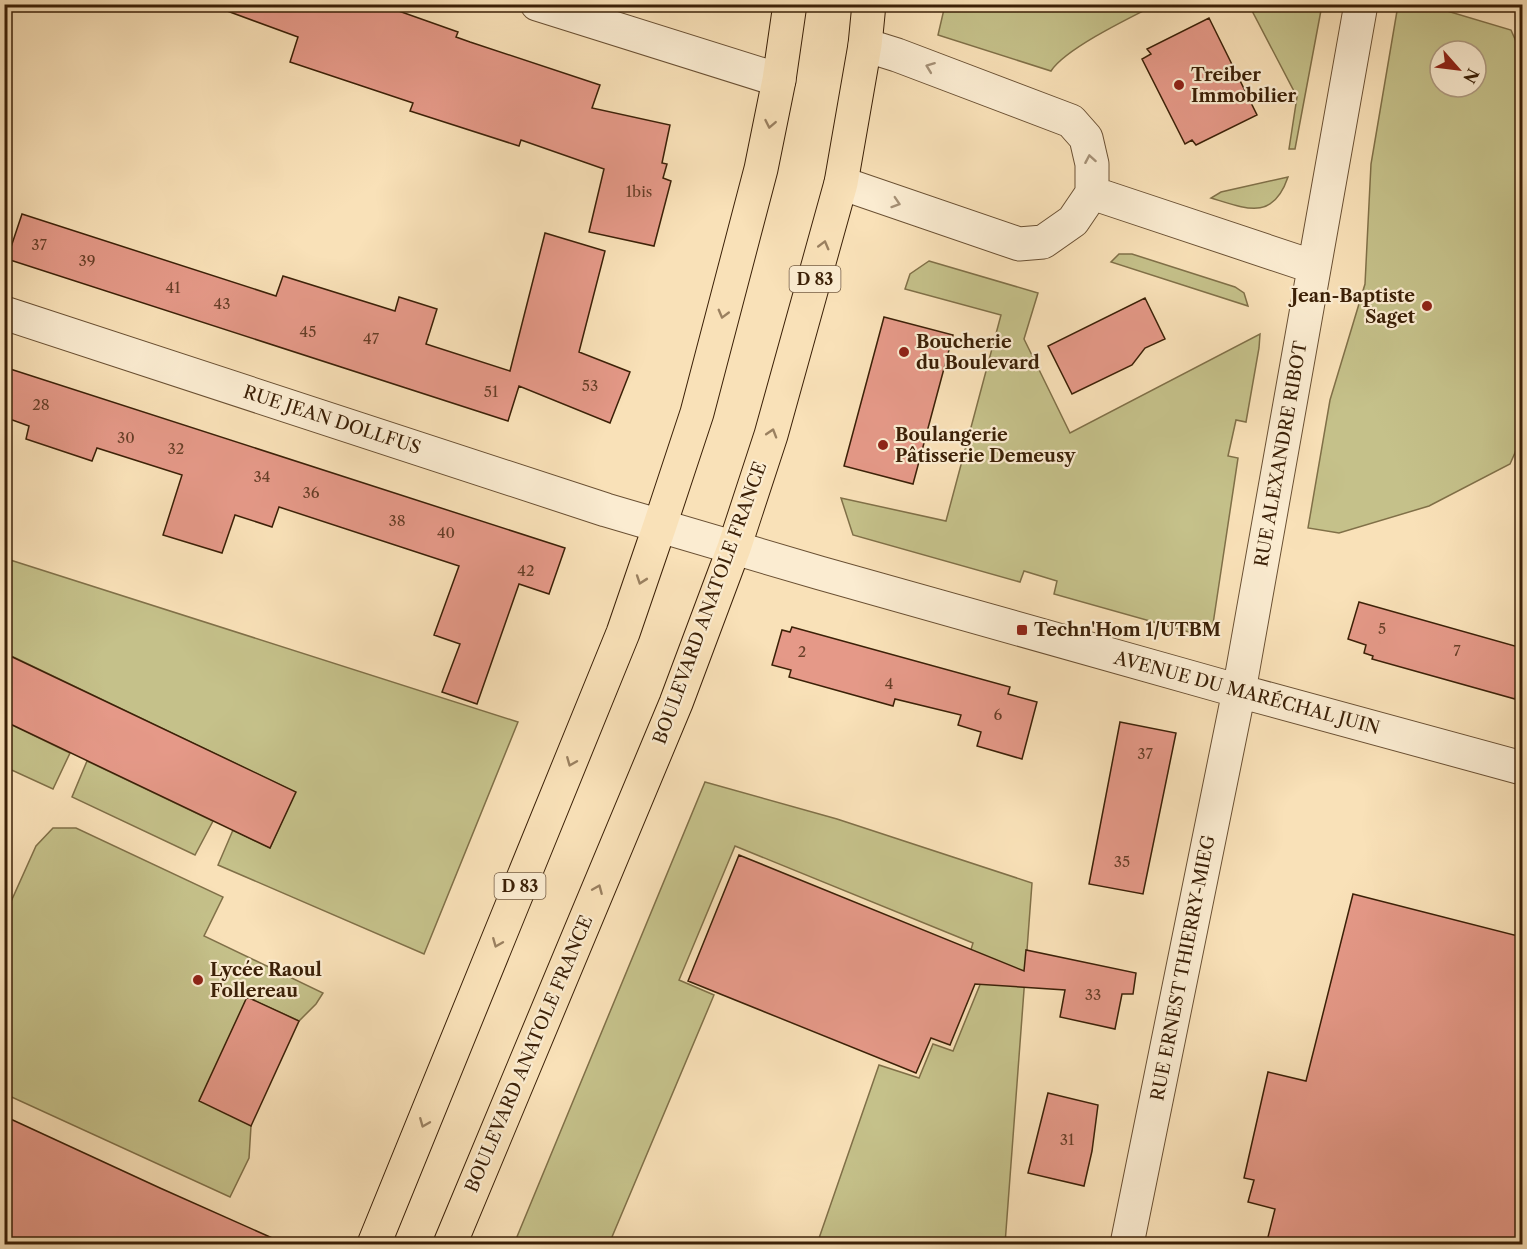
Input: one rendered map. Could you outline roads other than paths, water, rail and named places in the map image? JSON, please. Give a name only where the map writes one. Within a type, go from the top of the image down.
[{"type":"main road","name":"D 83","points":[[374,1245],[623,633],[660,525],[706,378],[761,169],[779,80],[790,4]]},
{"type":"main road","name":"BOULEVARD ANATOLE FRANCE","points":[[450,1245],[680,694],[734,548],[771,435],[841,183],[865,45],[869,4]]},
{"type":"street","points":[[537,4],[779,80]]},
{"type":"street","name":"RUE ALEXANDRE RIBOT","points":[[1239,692],[1361,4]]},
{"type":"street","points":[[841,183],[1019,244],[1043,242],[1073,221],[1092,193],[1092,164],[1086,138],[1071,121],[865,45]]},
{"type":"street","points":[[1092,193],[1314,267]]},
{"type":"street","name":"RUE JEAN DOLLFUS","points":[[4,313],[606,510],[660,525]]},
{"type":"street","name":"AVENUE DU MARÉCHAL JUIN","points":[[660,525],[1239,692],[1522,768]]},
{"type":"street","name":"RUE ERNEST THIERRY-MIEG","points":[[1127,1245],[1239,692]]},
{"type":"place","name":"Treiber Immobilier","points":[[1179,85]]},
{"type":"place","name":"Jean-Baptiste Saget","points":[[1427,306]]},
{"type":"place","name":"Boucherie du Boulevard","points":[[904,352]]},
{"type":"place","name":"Boulangerie Pâtisserie Demeusy","points":[[883,445]]},
{"type":"place","name":"Techn'Hom 1/UTBM","points":[[1022,630]]},
{"type":"place","name":"Lycée Raoul Follereau","points":[[198,980]]}]
